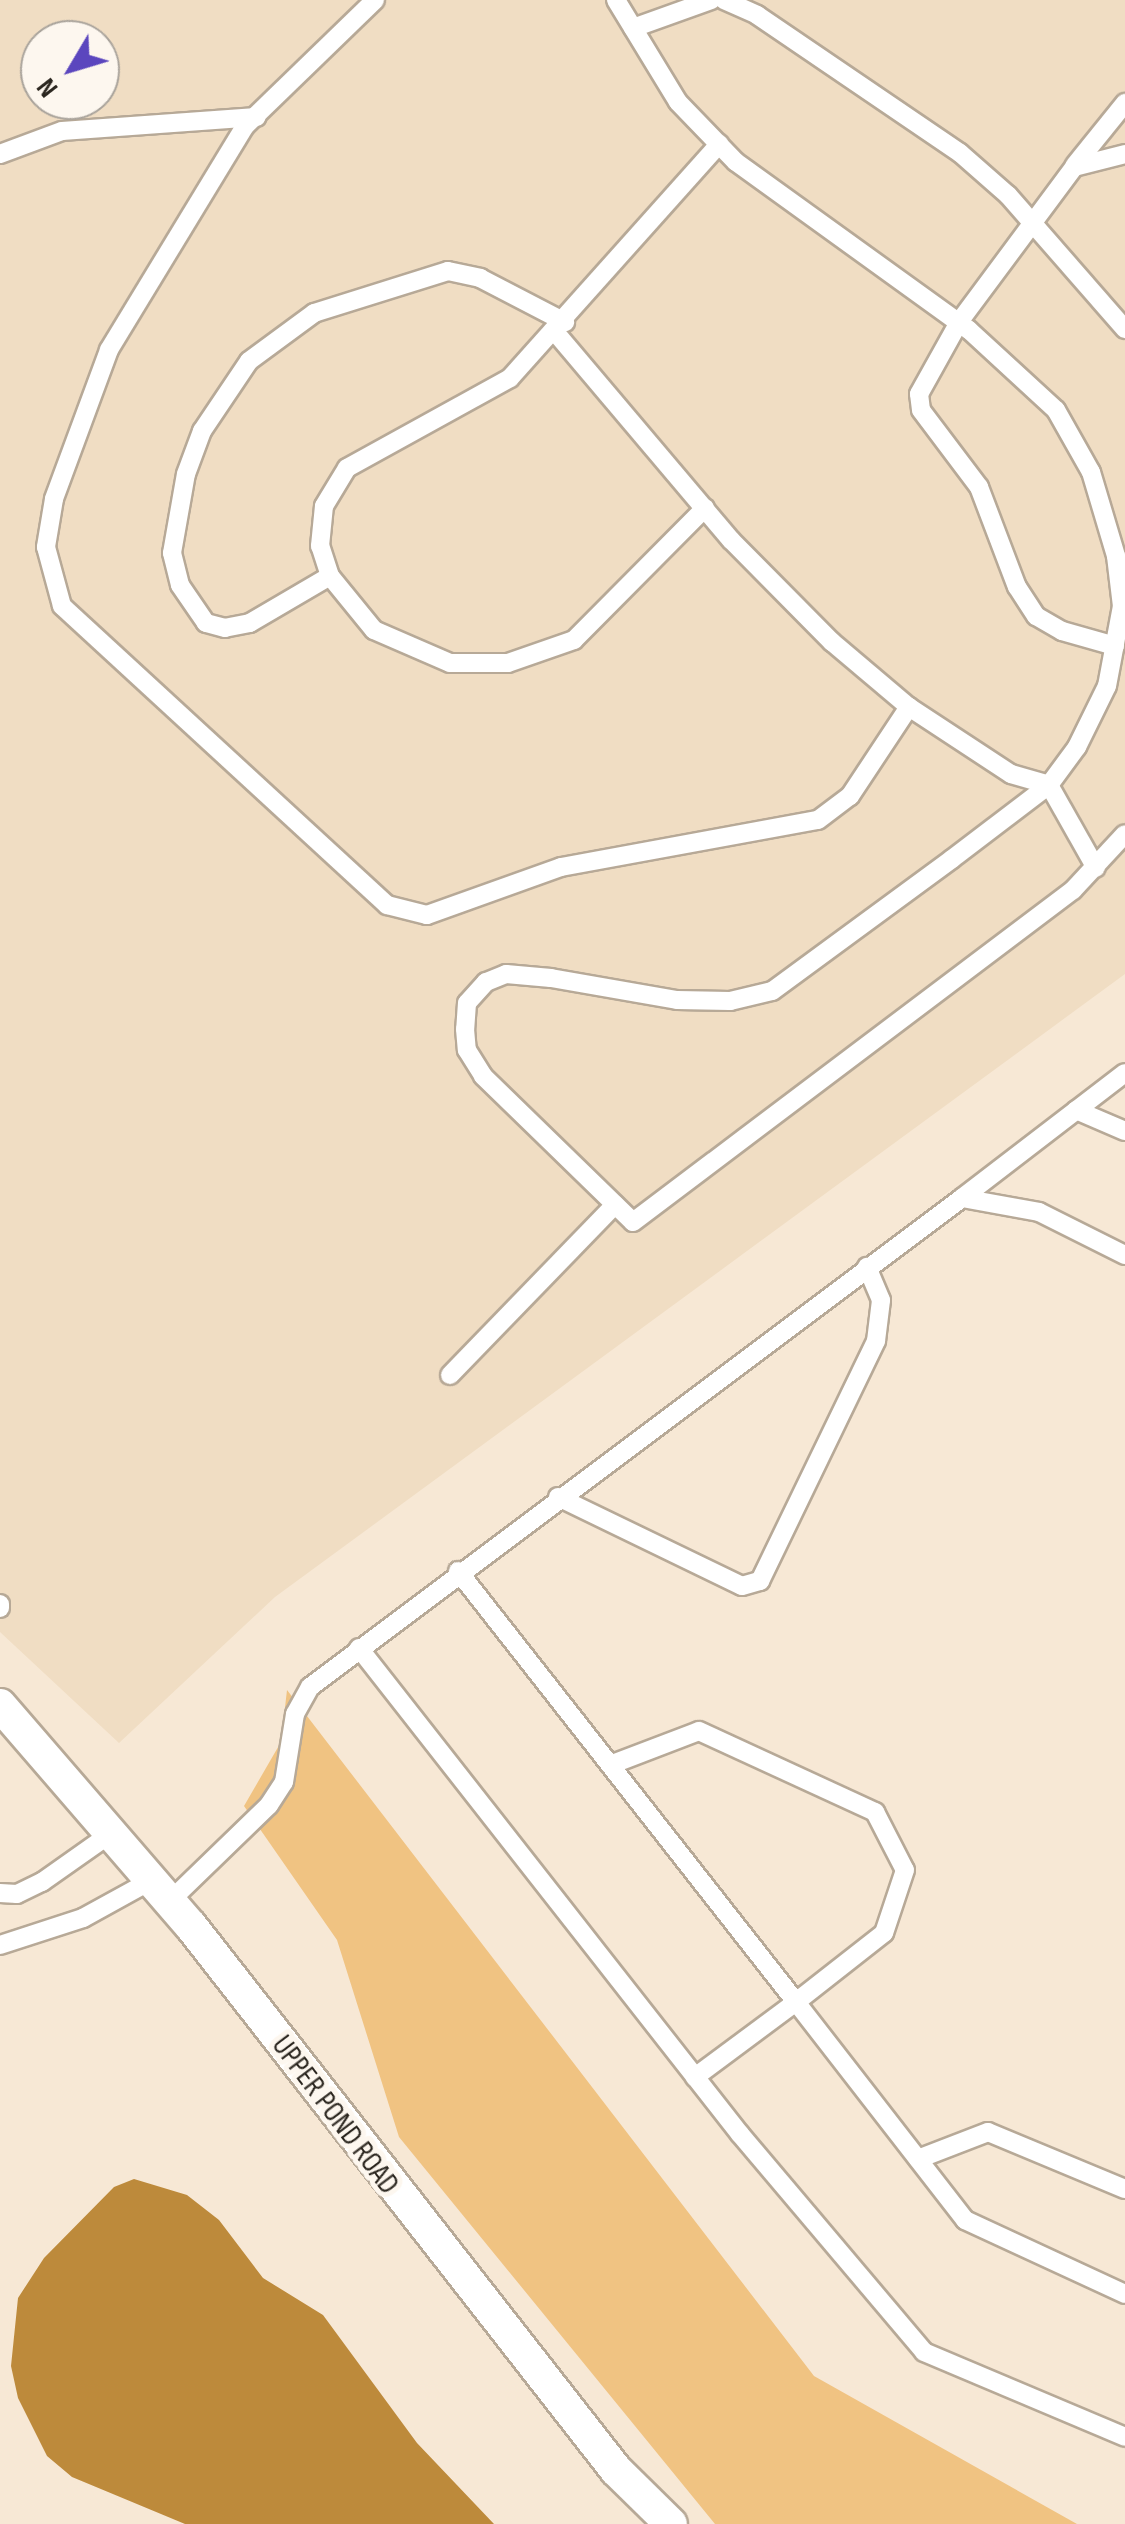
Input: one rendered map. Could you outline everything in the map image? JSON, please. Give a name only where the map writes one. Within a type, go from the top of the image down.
[{"type":"street","name":"UPPER POND ROAD","points":[[0,1705],[161,1890],[604,2455],[671,2524]]},
{"type":"lane","points":[[375,0],[256,117],[198,197],[109,350],[54,498],[46,546],[62,606],[387,905],[427,914],[561,867],[818,820],[850,796],[909,707]]},
{"type":"lane","points":[[616,0],[678,102],[719,144],[1018,368],[1056,410],[1092,472],[1118,573],[1122,606],[1107,686],[1049,785],[772,991],[730,1001],[677,1000],[506,974],[486,982],[467,1003],[467,1050],[482,1076],[633,1222],[1096,868],[1125,834]]},
{"type":"lane","points":[[633,28],[711,0]]},
{"type":"lane","points":[[724,0],[758,15],[960,152],[1032,223],[1125,328]]},
{"type":"lane","points":[[1114,646],[1062,632],[1036,616],[1017,587],[979,486],[921,410],[924,376],[959,322],[1125,103]]},
{"type":"lane","points":[[0,154],[62,131],[256,117]]},
{"type":"lane","points":[[704,508],[574,640],[508,663],[450,663],[414,652],[374,630],[330,576],[320,546],[324,506],[347,468],[510,378],[561,328],[719,144]]},
{"type":"lane","points":[[1074,166],[1125,154]]},
{"type":"lane","points":[[330,576],[250,623],[225,628],[206,623],[180,586],[172,554],[186,474],[202,431],[250,361],[314,313],[448,271],[480,278],[561,328],[704,508],[832,642],[909,707],[1011,774],[1049,785],[1096,868]]},
{"type":"lane","points":[[0,1945],[161,1890],[269,1806],[284,1782],[303,1700],[359,1648],[1125,1073]]},
{"type":"lane","points":[[1076,1110],[1125,1131]]},
{"type":"lane","points":[[962,1198],[1039,1212],[1125,1255]]},
{"type":"lane","points":[[450,1375],[615,1206]]},
{"type":"lane","points":[[558,1498],[742,1586],[760,1581],[876,1341],[881,1300],[867,1267]]},
{"type":"lane","points":[[458,1570],[964,2220],[1125,2294]]},
{"type":"lane","points":[[359,1648],[695,2077],[924,2352],[1124,2432]]},
{"type":"lane","points":[[610,1766],[699,1731],[876,1812],[904,1870],[884,1933],[695,2077]]},
{"type":"lane","points":[[0,1893],[42,1882],[113,1832]]},
{"type":"lane","points":[[918,2159],[988,2132],[1125,2189]]},
{"type":"shaded area","points":[[0,0],[1125,0],[1125,974],[275,1597],[119,1743],[0,1632]]},
{"type":"shaded area","points":[[287,1690],[814,2376],[1077,2524],[715,2524],[399,2137],[337,1940],[244,1806],[281,1742]]},
{"type":"shaded area","points":[[134,2179],[187,2195],[219,2220],[263,2278],[323,2315],[417,2443],[494,2524],[185,2524],[72,2477],[47,2456],[18,2398],[11,2366],[18,2298],[44,2258],[114,2187]]}]
